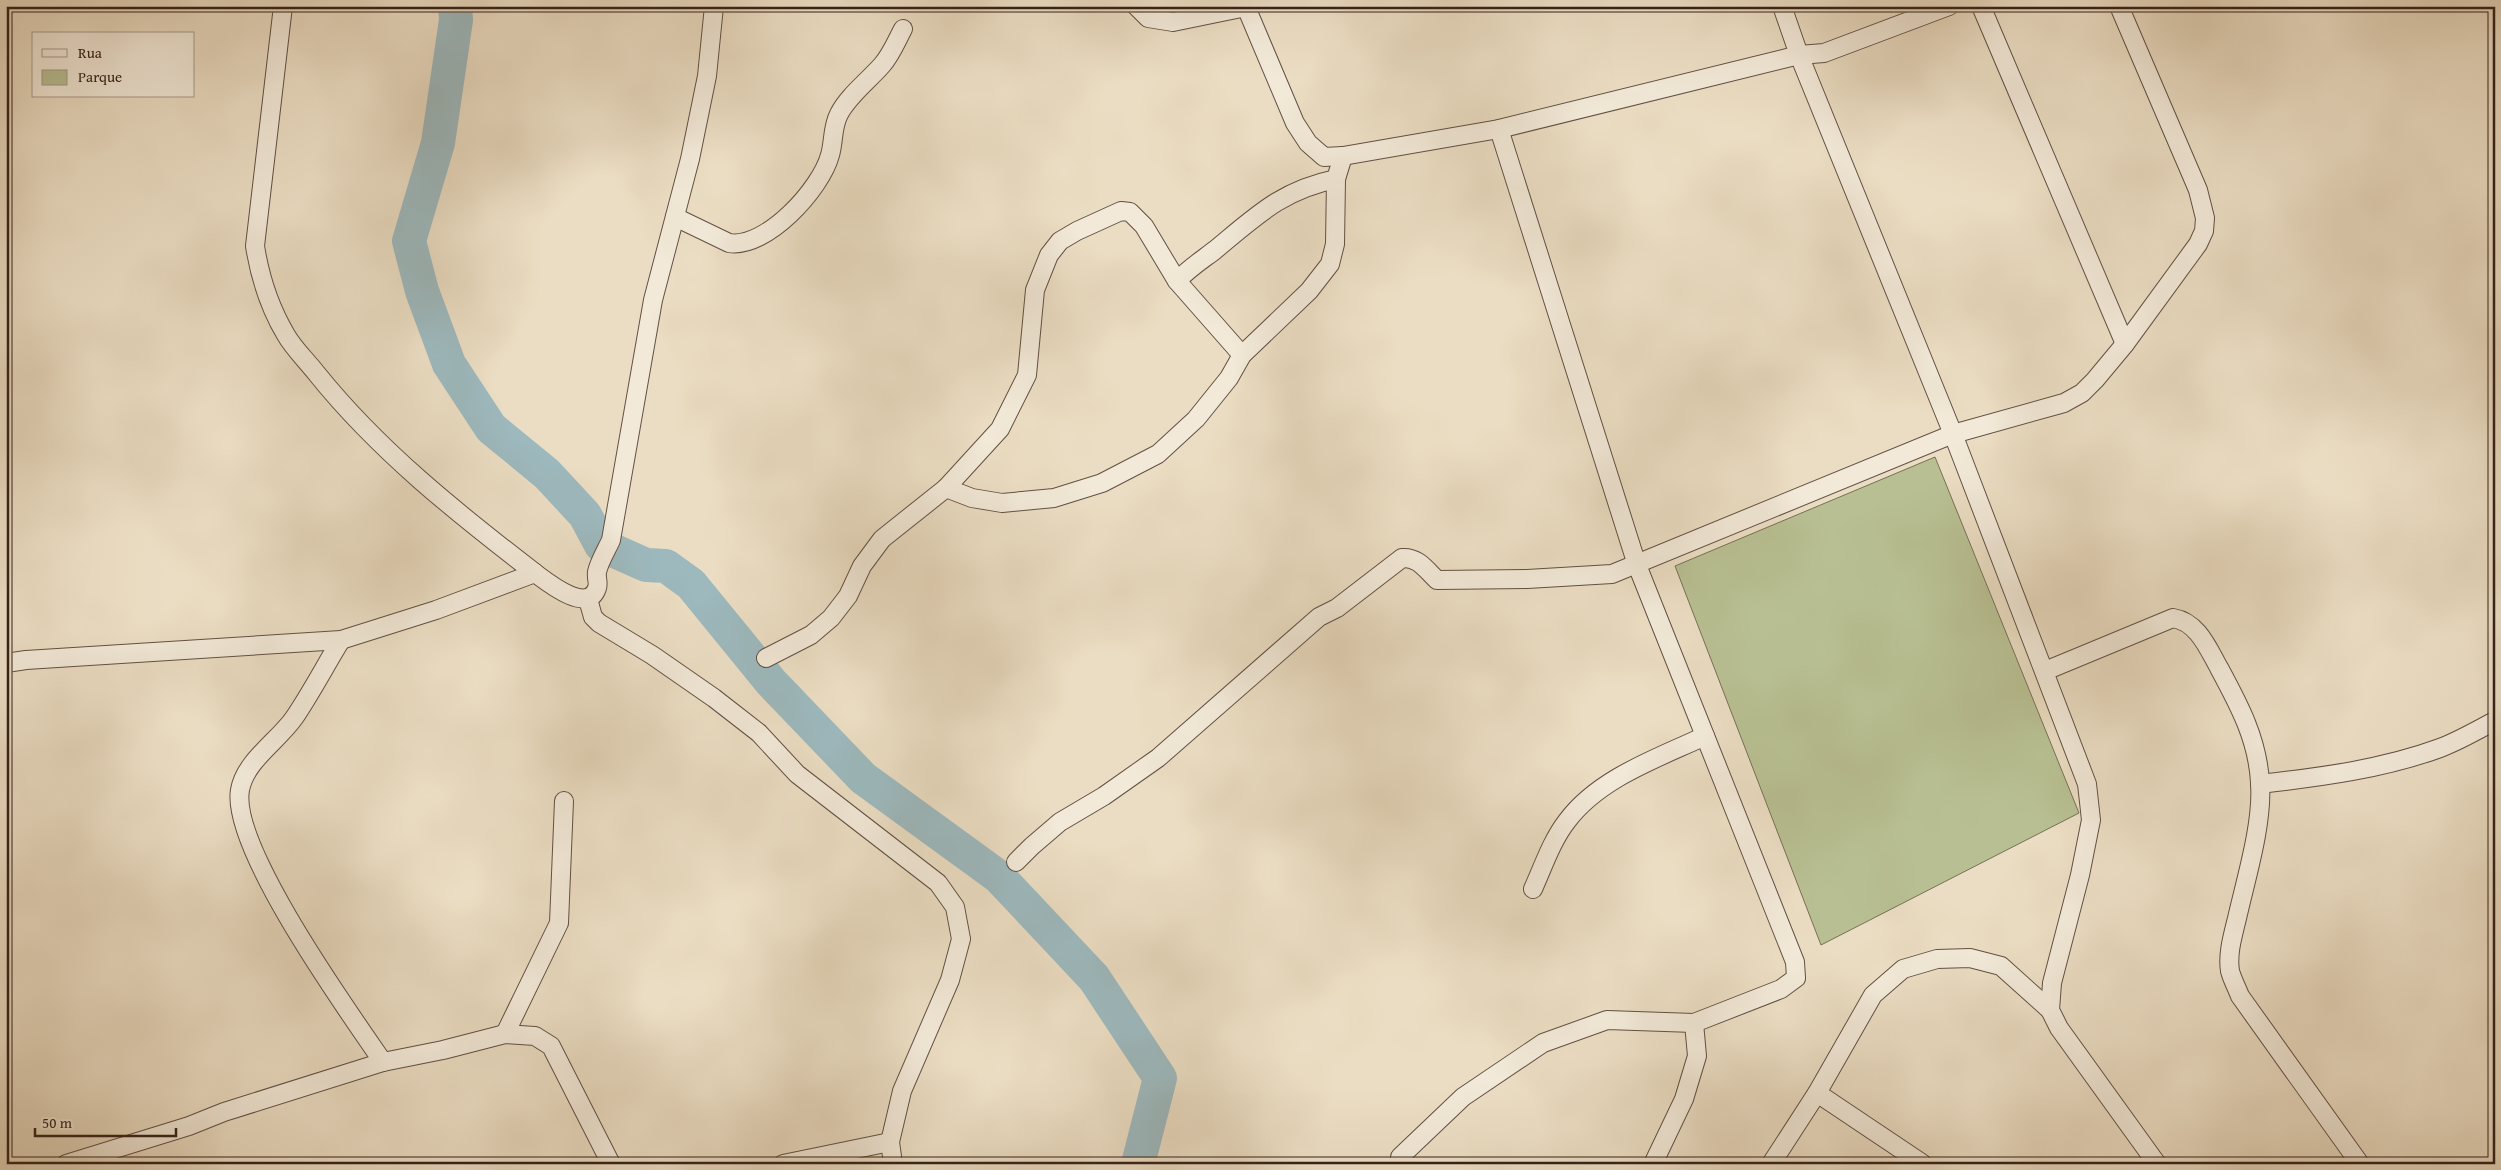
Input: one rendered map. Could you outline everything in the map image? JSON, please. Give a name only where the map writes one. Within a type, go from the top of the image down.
[{"type":"street","points":[[283,6],[255,246],[260,275],[287,337],[334,395],[443,502],[535,573],[577,599],[588,599],[598,588],[597,572],[611,540],[653,300],[675,217],[706,76],[714,6]]},
{"type":"street","points":[[1136,6],[1148,18],[1173,22],[1249,7],[1295,123],[1308,143],[1324,157],[1343,156],[1499,129],[1799,55],[1824,53],[1949,6]]},
{"type":"street","points":[[1782,6],[1799,55],[1953,434],[2087,784],[2090,820],[2080,875],[2052,982],[2050,1010]]},
{"type":"street","points":[[1981,6],[2125,344]]},
{"type":"street","points":[[1016,862],[1060,822],[1104,796],[1158,758],[1313,622],[1337,608],[1402,558],[1411,558],[1421,563],[1438,580],[1612,574],[1953,434],[2064,404],[2082,393],[2125,344],[2198,244],[2204,231],[2205,218],[2198,190],[2119,6]]},
{"type":"street","points":[[675,217],[729,243],[738,245],[750,243],[792,214],[812,190],[830,156],[839,114],[884,64],[903,29]]},
{"type":"street","points":[[1400,1157],[1463,1097],[1543,1043],[1607,1020],[1694,1023],[1781,989],[1796,978],[1795,962],[1637,565],[1499,129]]},
{"type":"street","points":[[946,488],[972,498],[1002,503],[1054,498],[1102,483],[1158,454],[1196,419],[1229,378],[1242,355],[1309,291],[1330,264],[1335,244],[1336,179],[1343,156]]},
{"type":"street","points":[[1177,281],[1254,218],[1287,194],[1314,184],[1336,179]]},
{"type":"street","points":[[766,658],[810,635],[831,618],[848,596],[862,566],[882,538],[946,488],[1000,429],[1027,375],[1036,290],[1049,255],[1060,241],[1121,211],[1130,212],[1144,226],[1177,281],[1242,355]]},
{"type":"street","points":[[6,663],[26,660],[341,640],[436,610],[535,573]]},
{"type":"street","points":[[588,599],[592,617],[599,623],[652,655],[759,733],[797,774],[938,883],[955,907],[961,939],[950,980],[902,1091],[890,1142],[893,1164]]},
{"type":"street","points":[[2045,671],[2173,618],[2184,620],[2192,625],[2212,655],[2238,702],[2250,731],[2258,760],[2260,784],[2260,809],[2230,946],[2230,971],[2240,996],[2360,1164]]},
{"type":"street","points":[[341,640],[293,719],[249,769],[240,789],[240,813],[253,851],[294,927],[383,1062]]},
{"type":"street","points":[[2260,784],[2328,776],[2398,761],[2441,748],[2495,721]]},
{"type":"street","points":[[1533,889],[1566,822],[1583,803],[1602,787],[1705,736]]},
{"type":"street","points":[[505,1034],[559,923],[564,802]]},
{"type":"street","points":[[1771,1164],[1817,1092],[1873,994],[1903,969],[1937,959],[1970,958],[2001,966],[2050,1010],[2059,1028],[2157,1164]]},
{"type":"street","points":[[1654,1164],[1684,1099],[1697,1056],[1694,1023]]},
{"type":"street","points":[[66,1164],[189,1126],[224,1112],[383,1062],[443,1050],[505,1034],[535,1036],[551,1046],[611,1164]]},
{"type":"street","points":[[1817,1092],[1923,1164]]},
{"type":"street","points":[[783,1164],[890,1142]]},
{"type":"green space","points":[[1935,457],[2079,813],[1821,945],[1675,566]]},
{"type":"waterway","points":[[455,6],[456,20],[438,143],[409,241],[422,291],[449,364],[491,428],[547,474],[585,515],[601,545],[646,565],[666,566],[691,584],[771,682],[863,778],[999,877],[1094,978],[1160,1078],[1138,1164]]}]
